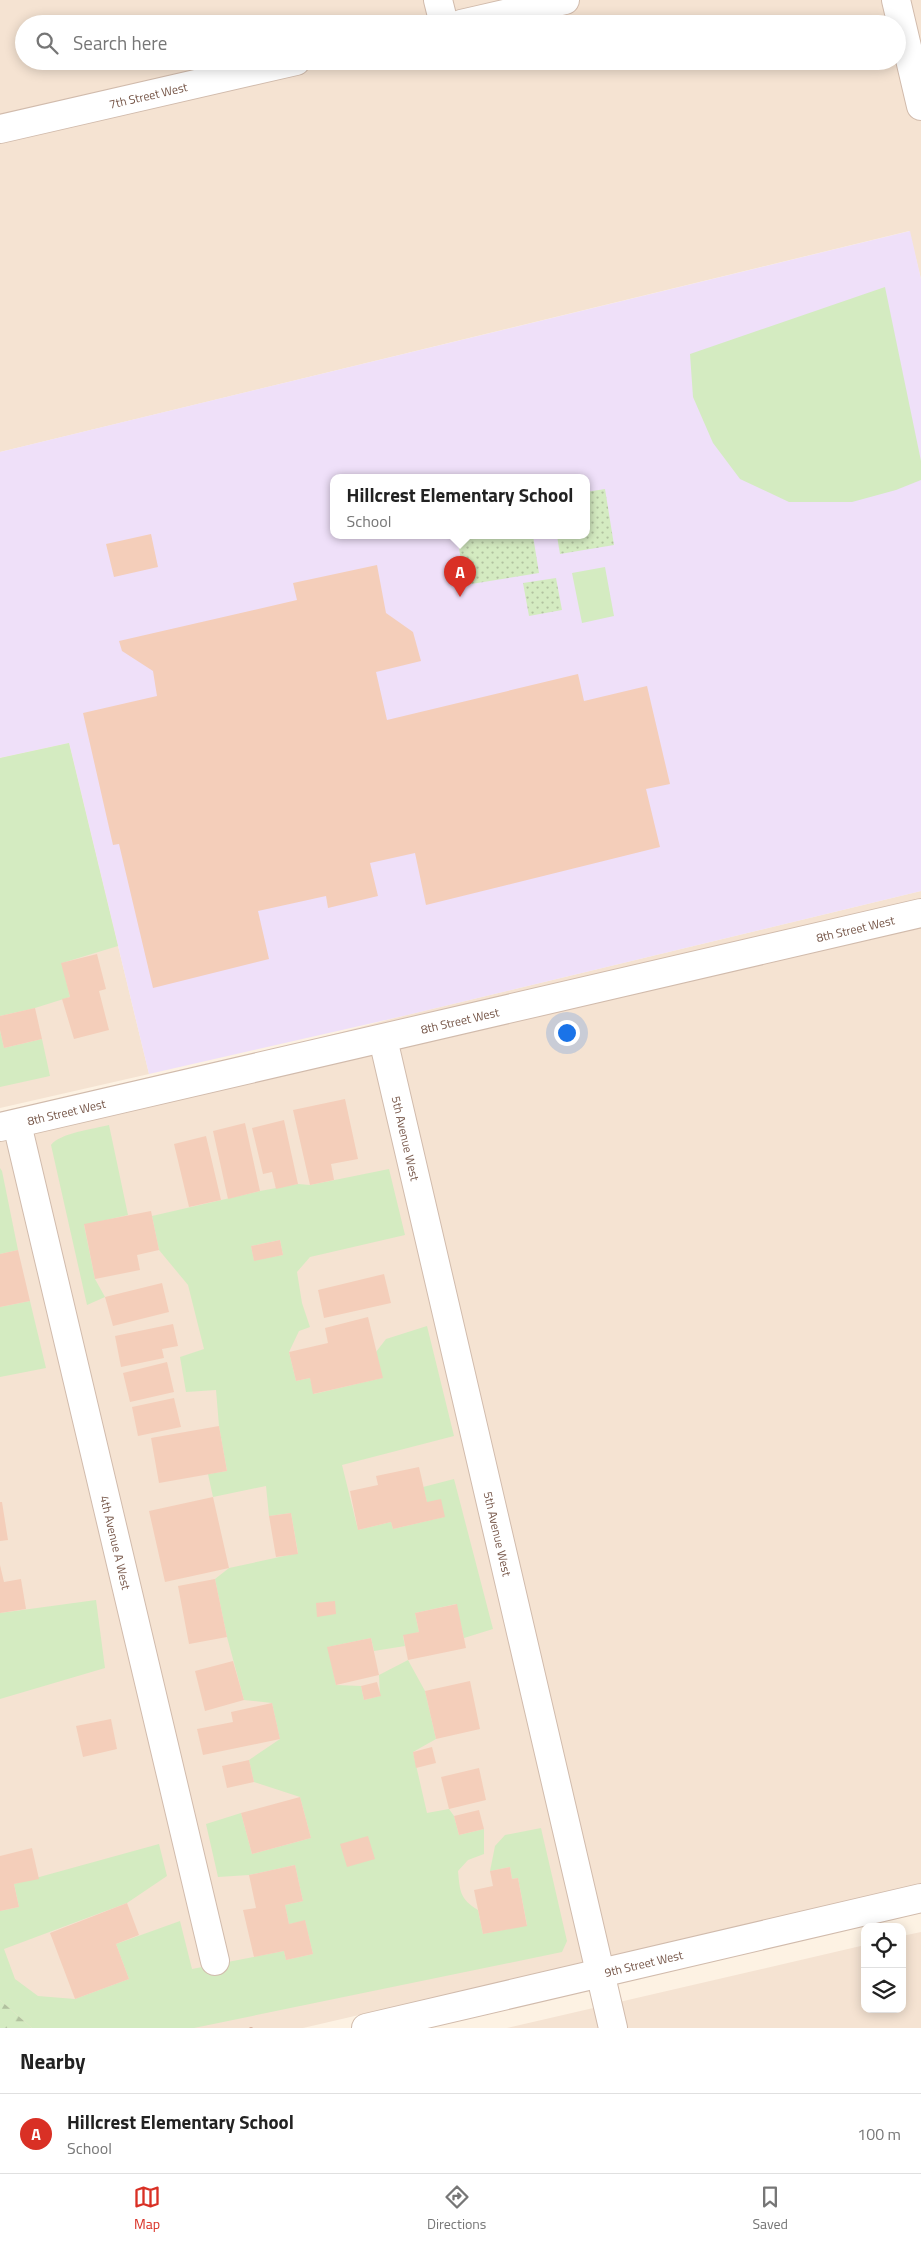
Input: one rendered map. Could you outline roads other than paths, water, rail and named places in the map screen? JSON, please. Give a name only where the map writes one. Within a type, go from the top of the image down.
[{"type":"street","points":[[438,0],[442,15]]},
{"type":"street","points":[[500,15],[565,0]]},
{"type":"street","points":[[896,0],[900,15]]},
{"type":"street","points":[[906,42],[921,106]]},
{"type":"street","name":"7th Street West","points":[[0,129],[257,70]]},
{"type":"street","name":"8th Street West","points":[[8,1126],[921,913]]},
{"type":"street","name":"5th Avenue West","points":[[383,1039],[613,2028]]},
{"type":"street","name":"4th Avenue A West","points":[[8,1126],[215,1960]]},
{"type":"street","name":"9th Street West","points":[[366,2028],[921,1898]]},
{"type":"place","name":"Hillcrest Elementary School","points":[[460,597]]}]
